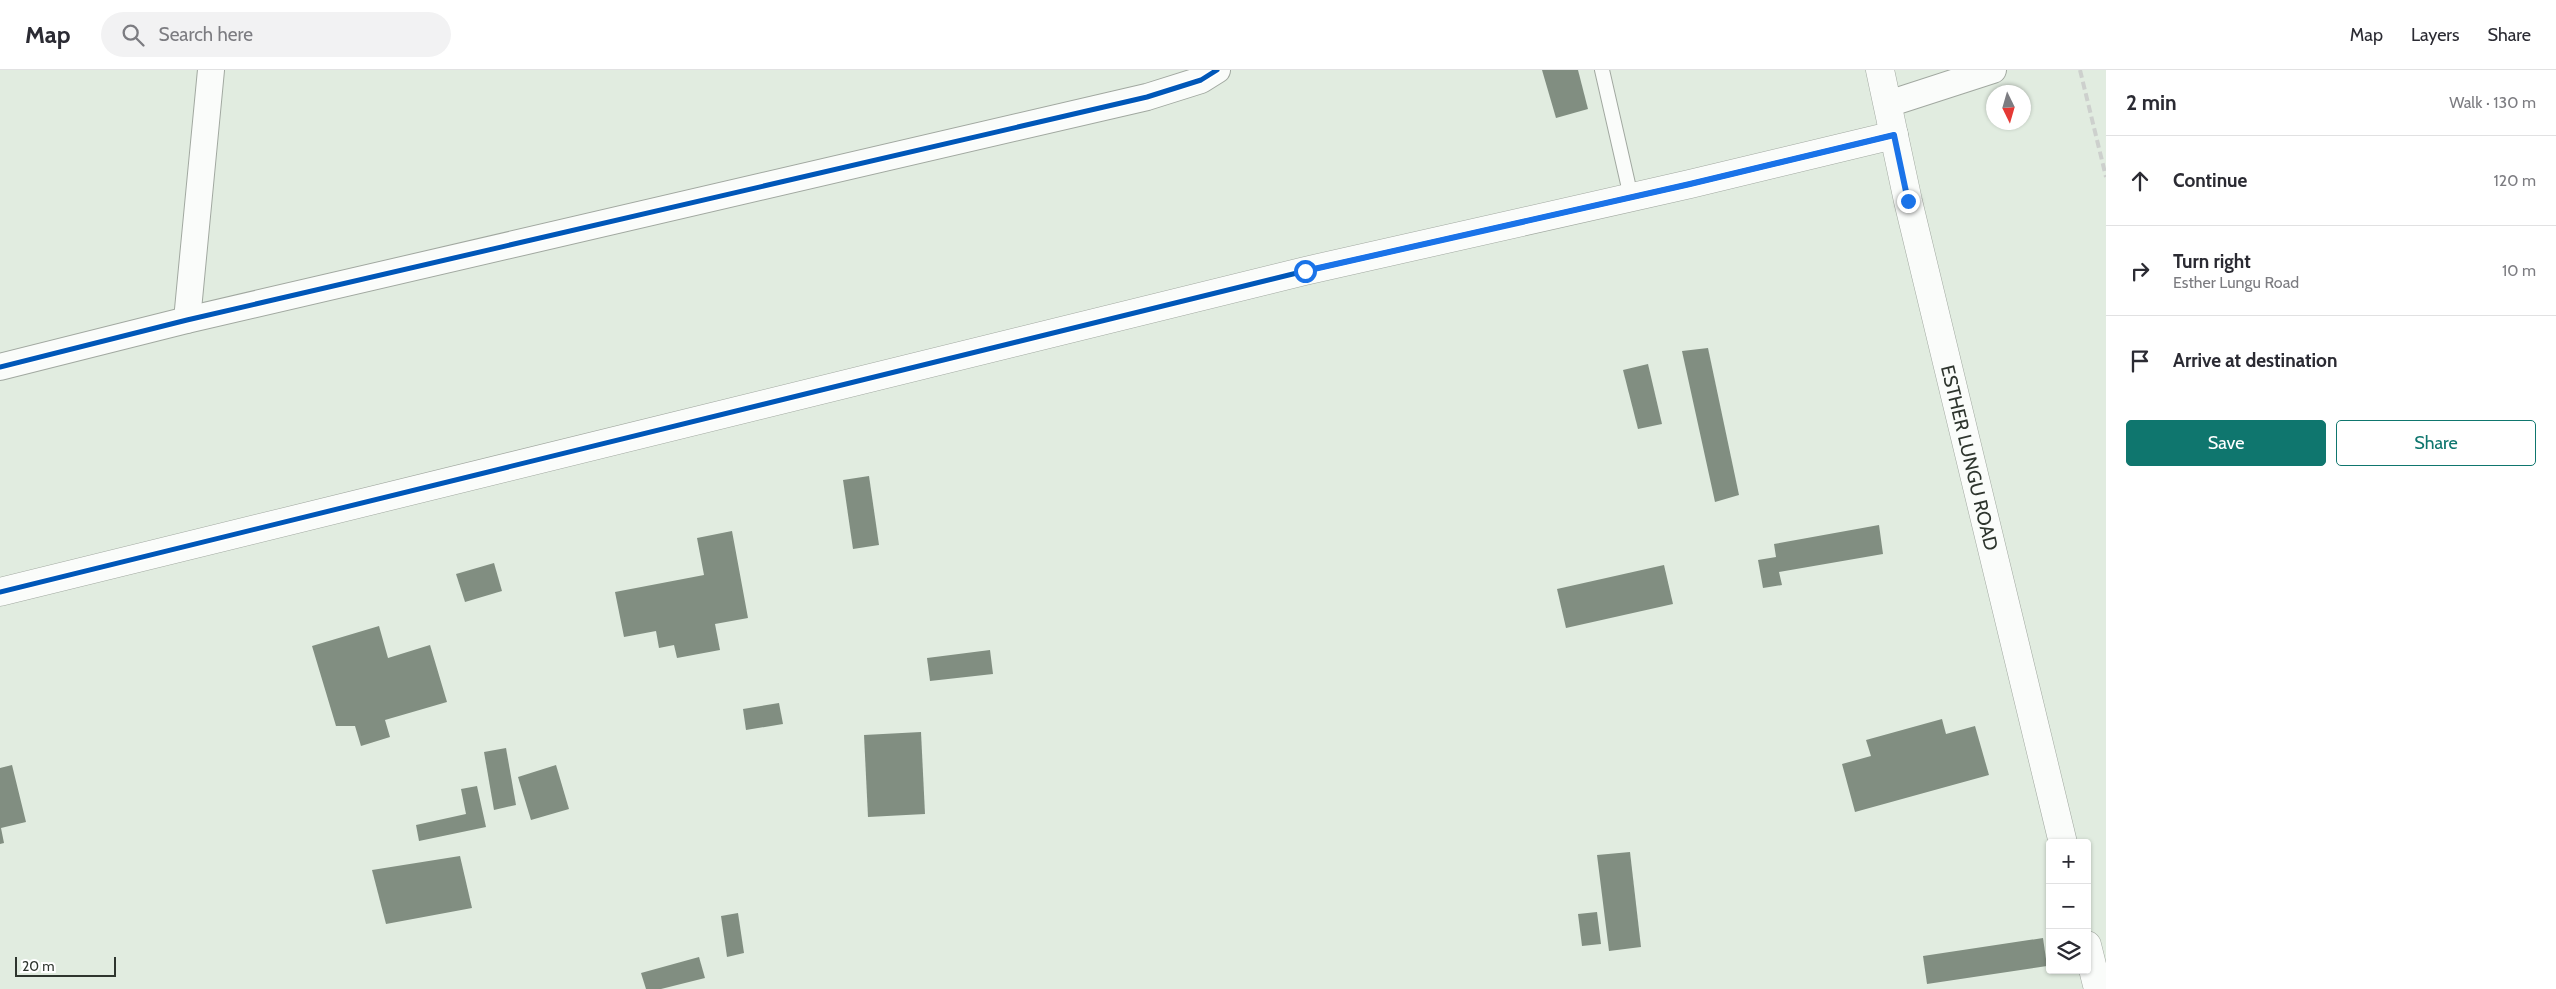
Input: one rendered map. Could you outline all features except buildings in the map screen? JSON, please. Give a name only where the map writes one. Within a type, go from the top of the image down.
[{"type":"street","points":[[187,320],[211,70]]},
{"type":"street","points":[[0,367],[187,320],[1108,106],[1201,80],[1217,70]]},
{"type":"street","name":"ESTHER LUNGU ROAD","points":[[1880,70],[2062,839]]},
{"type":"street","points":[[1888,104],[1993,70]]},
{"type":"street","points":[[0,592],[1305,271],[1894,135]]},
{"type":"street","points":[[2091,961],[2098,989]]},
{"type":"lane","points":[[1602,70],[1631,197]]},
{"type":"railway","points":[[2080,70],[2106,177]]},
{"type":"cycle path","points":[[0,367],[187,320],[1147,97],[1201,80],[1217,70]]},
{"type":"cycle path","points":[[0,592],[1305,271],[1690,184],[1894,135]]},
{"type":"route","points":[[1305,271],[1690,184],[1894,135],[1908,201]]}]
